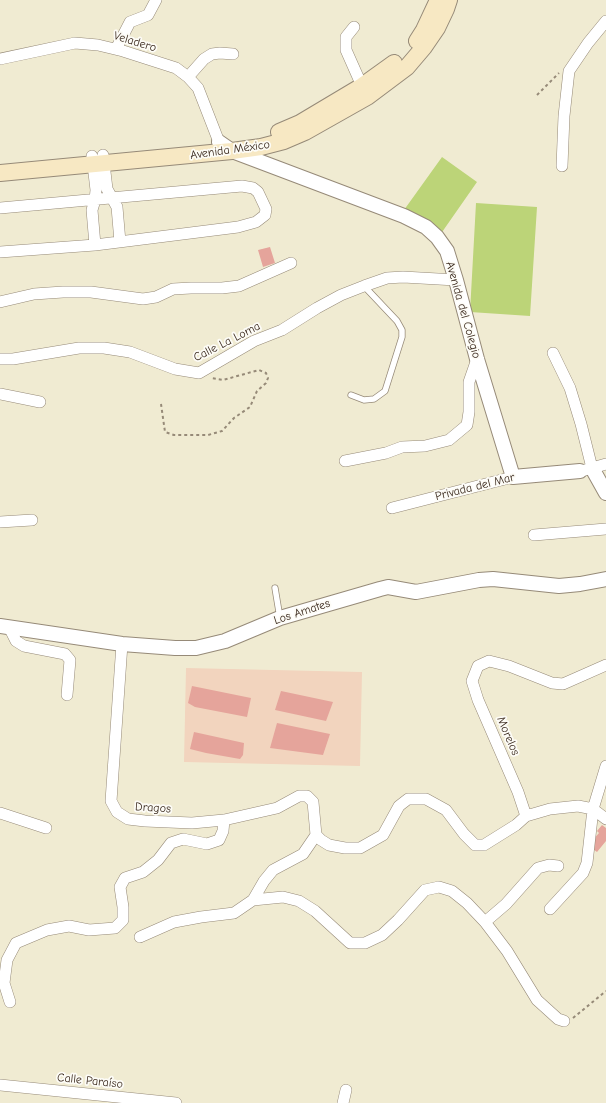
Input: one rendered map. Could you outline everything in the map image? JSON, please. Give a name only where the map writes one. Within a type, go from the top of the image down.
[{"type":"main road","name":"Avenida México","points":[[226,147],[300,123],[362,86],[398,60],[416,42],[424,30],[438,0]]},
{"type":"main road","name":"Avenida México","points":[[0,173],[98,160],[226,147],[267,145],[284,141],[305,132],[367,97],[407,66],[424,47],[437,28],[449,0]]},
{"type":"main road","name":"Avenida México","points":[[0,165],[98,160]]},
{"type":"street","points":[[116,49],[130,22],[148,15],[156,0]]},
{"type":"street","points":[[562,166],[564,116],[569,71],[588,43],[606,21]]},
{"type":"street","points":[[354,27],[346,38],[346,50],[362,86]]},
{"type":"street","name":"Veladero","points":[[0,60],[75,43],[98,45],[116,49],[176,68],[188,77],[198,88],[226,147]]},
{"type":"street","points":[[188,77],[204,60],[212,54],[220,52],[233,54]]},
{"type":"street","name":"Avenida del Colegio","points":[[226,147],[404,216],[426,227],[437,237],[447,251],[477,359],[513,477]]},
{"type":"street","points":[[98,160],[116,207],[120,242]]},
{"type":"street","points":[[95,245],[92,210],[95,200],[98,160]]},
{"type":"street","points":[[0,208],[242,186],[253,188],[258,192],[266,208],[265,215],[256,222],[238,227],[95,245],[0,252]]},
{"type":"street","points":[[0,302],[34,294],[63,292],[91,292],[143,299],[156,297],[173,289],[222,288],[239,286],[291,263]]},
{"type":"street","name":"Calle La Loma","points":[[0,359],[13,359],[79,348],[104,348],[130,352],[175,369],[199,373],[254,341],[282,330],[316,308],[341,295],[364,286],[387,278],[456,280]]},
{"type":"street","points":[[553,353],[570,388],[581,424],[586,470],[606,493]]},
{"type":"street","points":[[346,462],[386,453],[402,447],[425,446],[449,440],[467,425],[469,412],[469,382],[477,359]]},
{"type":"street","points":[[0,394],[40,402]]},
{"type":"street","name":"Privada del Mar","points":[[392,508],[513,477],[586,470],[606,464]]},
{"type":"street","points":[[0,522],[32,520]]},
{"type":"street","points":[[534,535],[606,529]]},
{"type":"street","name":"Los Amates","points":[[5,627],[122,644],[196,648],[225,641],[280,618],[380,588],[416,592],[479,580],[493,579],[559,586],[606,579]]},
{"type":"street","points":[[5,627],[16,641],[24,646],[64,654],[70,660],[67,696]]},
{"type":"street","name":"Dragos","points":[[122,644],[111,801],[117,812],[128,819],[145,822],[192,823],[224,820],[277,808],[299,796],[307,796],[313,802],[316,834]]},
{"type":"street","name":"Morelos","points":[[526,816],[518,792],[507,769],[472,681],[478,666],[490,661],[509,666],[552,683],[563,684],[606,665]]},
{"type":"street","points":[[550,909],[583,873],[587,862],[593,809],[606,766]]},
{"type":"street","points":[[140,937],[174,922],[234,913],[253,900],[264,881],[273,870],[303,854],[316,834],[320,840],[329,845],[345,848],[360,848],[383,835],[399,806],[408,799],[426,799],[446,810],[464,834],[475,845],[484,845],[516,825],[526,816],[550,809],[578,806],[593,809],[606,818]]},
{"type":"street","points":[[0,813],[46,828]]},
{"type":"street","points":[[10,1002],[4,982],[7,960],[16,943],[47,930],[69,926],[89,930],[115,928],[122,920],[123,908],[120,887],[126,878],[143,872],[158,860],[171,843],[183,839],[207,844],[219,840],[223,832],[224,820]]},
{"type":"street","points":[[485,922],[506,904],[538,868],[549,865],[558,866]]},
{"type":"street","points":[[253,900],[283,897],[299,900],[315,911],[350,943],[365,943],[382,935],[398,920],[425,890],[438,887],[452,891],[467,903],[485,922],[507,951],[537,1000],[558,1019],[564,1020]]},
{"type":"street","name":"Calle Paraíso","points":[[0,1085],[176,1103]]},
{"type":"street","points":[[343,1103],[346,1090]]},
{"type":"lane","points":[[351,396],[364,400],[374,399],[385,391],[402,337],[402,330],[397,321],[364,286]]},
{"type":"lane","points":[[275,588],[280,618]]},
{"type":"path","points":[[161,404],[165,432],[174,435],[208,435],[222,431],[234,418],[250,407],[257,391],[266,383],[268,378],[266,373],[259,370],[223,380],[212,379],[199,373]]},
{"type":"path","points":[[564,1020],[573,1017],[606,991]]},
{"type":"shaded area","points":[[186,668],[362,672],[360,766],[184,762]]},
{"type":"green space","points":[[442,157],[477,182],[440,235],[404,210]]},
{"type":"green space","points":[[476,203],[537,207],[530,316],[470,312]]},
{"type":"building","points":[[270,247],[275,263],[263,267],[258,250]]},
{"type":"building","points":[[192,686],[251,698],[247,717],[195,707],[188,703]]},
{"type":"building","points":[[281,691],[333,702],[326,721],[275,710]]},
{"type":"building","points":[[277,723],[330,734],[323,755],[270,748]]},
{"type":"building","points":[[194,732],[244,743],[243,755],[240,759],[190,749]]},
{"type":"building","points":[[602,825],[606,828],[606,841],[597,852],[589,846],[589,844],[599,833],[597,831]]}]
